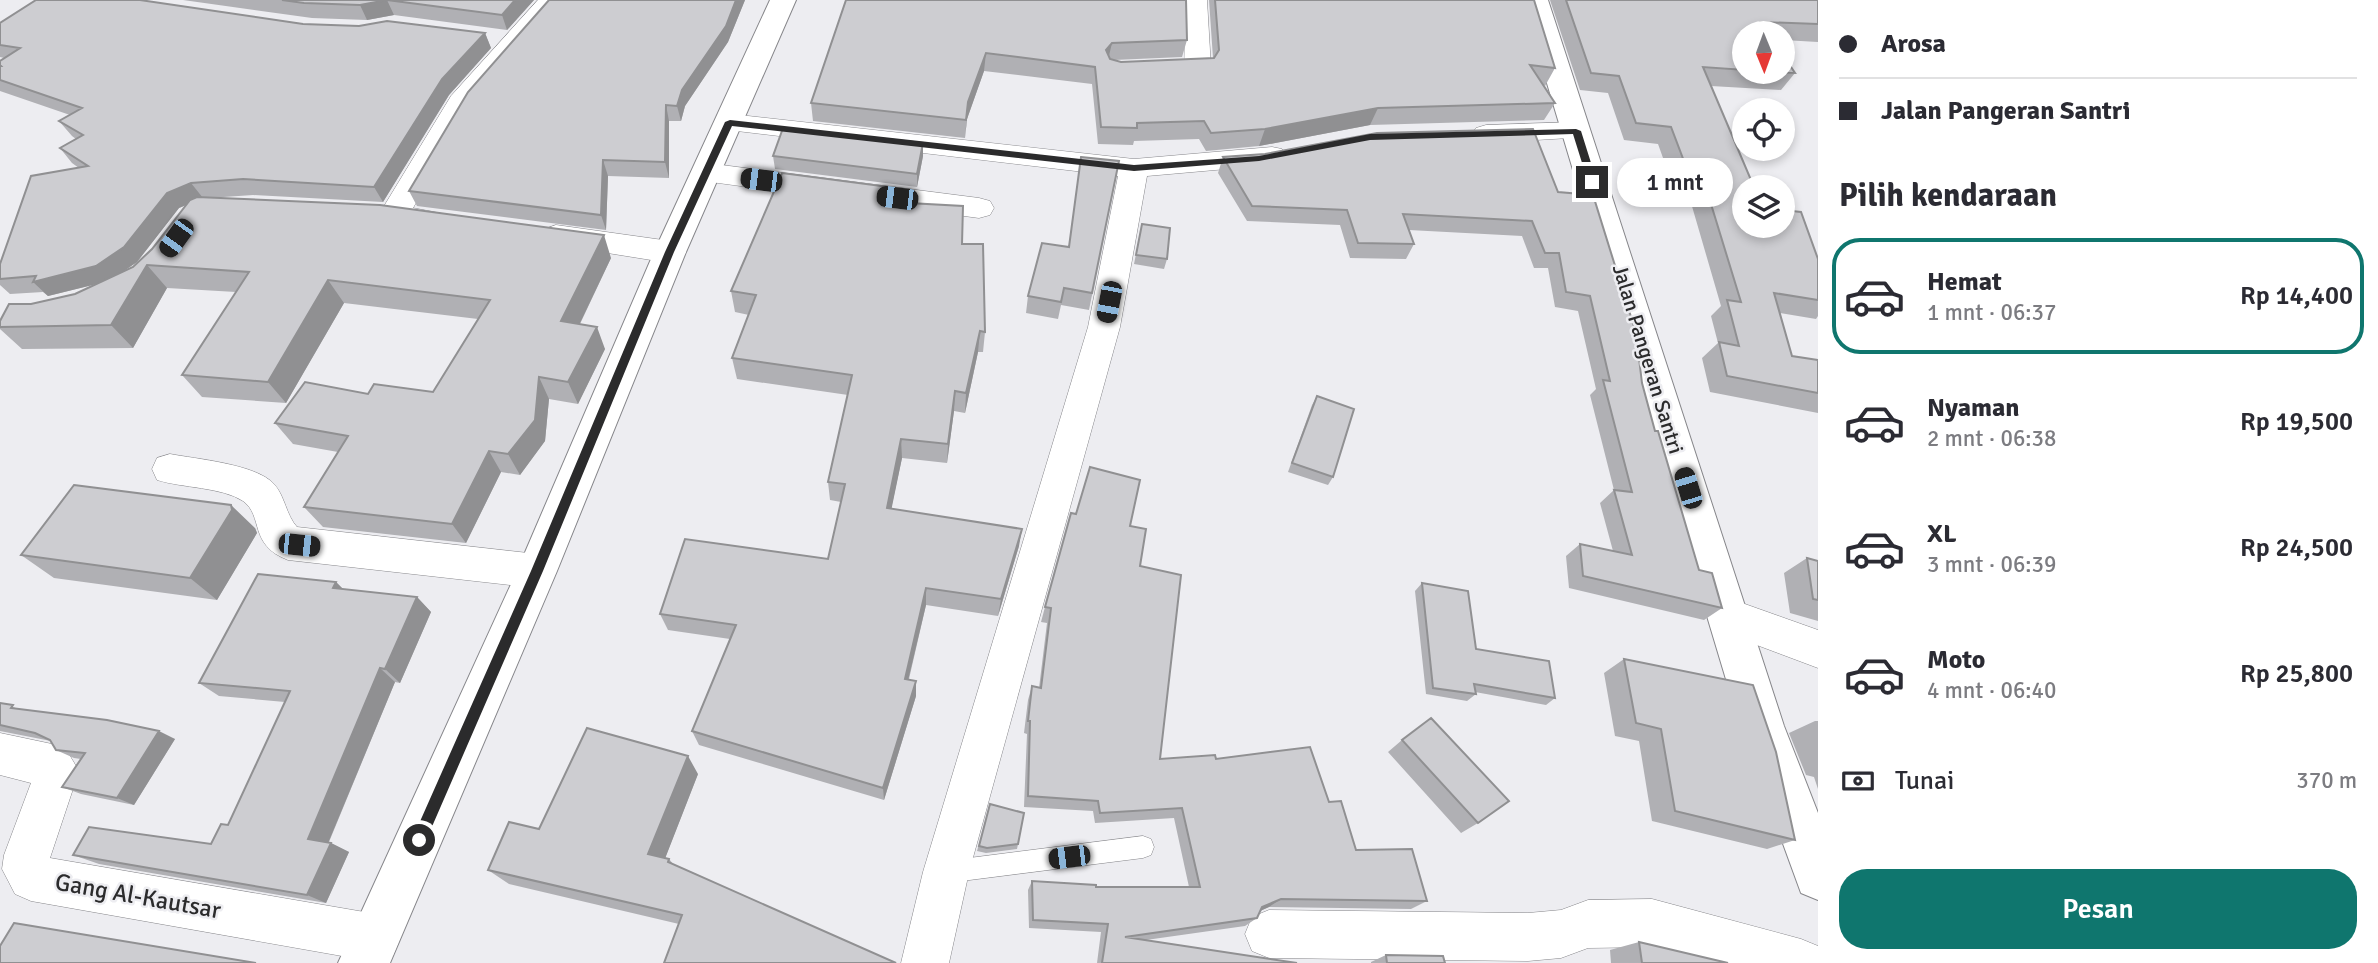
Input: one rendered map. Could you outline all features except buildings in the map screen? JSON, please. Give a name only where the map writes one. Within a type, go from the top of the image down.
[{"type":"main road","points":[[370,951],[537,571],[670,252],[783,0]]},
{"type":"main road","name":"Jalan Pangeran Santri","points":[[1535,0],[1762,726],[1818,876]]},
{"type":"street","points":[[461,224],[381,216],[501,40],[551,0]]},
{"type":"street","points":[[1139,68],[1198,68],[1195,0]]},
{"type":"street","points":[[730,122],[1134,168],[1259,159],[1297,151]]},
{"type":"street","points":[[1453,135],[1576,131]]},
{"type":"street","points":[[925,963],[946,872],[1104,327],[1134,168]]},
{"type":"street","points":[[706,173],[979,208]]},
{"type":"street","points":[[526,232],[670,252]]},
{"type":"street","points":[[170,469],[246,485],[260,493],[280,537],[288,542],[537,571]]},
{"type":"street","points":[[1728,615],[1818,649]]},
{"type":"street","name":"Gang Al-Kautsar","points":[[0,754],[52,766],[57,771],[27,855],[25,869],[31,878],[370,951]]},
{"type":"street","points":[[1269,934],[1528,937],[1561,934],[1588,924],[1652,923],[1801,963]]},
{"type":"lane","points":[[946,872],[1143,847]]},
{"type":"route","points":[[419,840],[537,571],[670,252],[730,122],[1134,168],[1259,159],[1370,137],[1576,131],[1592,182]]}]
